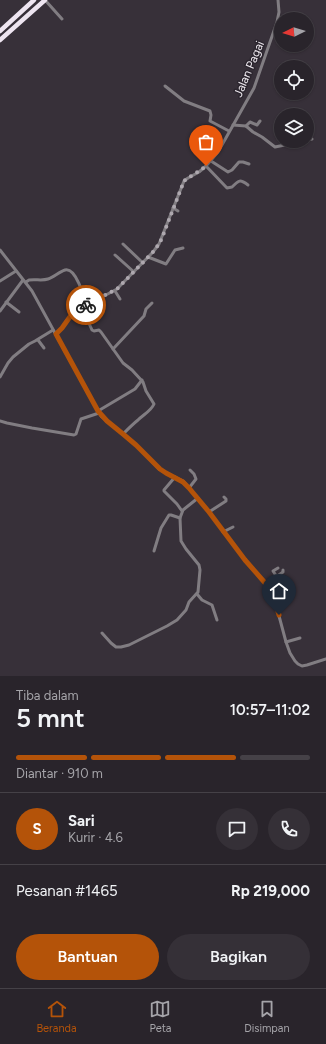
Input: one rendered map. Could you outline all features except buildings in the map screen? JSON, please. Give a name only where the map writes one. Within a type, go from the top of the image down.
[{"type":"highway","points":[[0,31],[34,0]]},
{"type":"highway","points":[[0,40],[46,0]]},
{"type":"street","points":[[46,0],[62,19]]},
{"type":"street","name":"Jalan Pagai","points":[[56,334],[72,314],[86,305],[115,291],[143,263],[159,244],[184,181],[199,172],[218,152],[254,88],[278,18],[278,0]]},
{"type":"street","points":[[165,86],[184,101],[210,111],[210,121],[229,131]]},
{"type":"street","points":[[246,126],[250,122],[256,125],[260,121]]},
{"type":"street","points":[[233,125],[246,126],[252,132],[262,137],[274,146]]},
{"type":"street","points":[[211,161],[228,172],[232,170],[239,162],[249,164]]},
{"type":"street","points":[[206,166],[227,188],[232,187],[240,181],[243,181],[248,185]]},
{"type":"street","points":[[173,208],[178,212]]},
{"type":"street","points":[[123,244],[143,263]]},
{"type":"street","points":[[148,257],[166,264],[175,250],[183,248]]},
{"type":"street","points":[[0,250],[38,301],[98,412],[160,469],[183,482],[189,488],[245,560],[266,584],[275,601],[286,642],[294,661],[302,666],[326,659]]},
{"type":"street","points":[[115,255],[134,272]]},
{"type":"street","points":[[0,311],[24,281],[48,279],[64,270],[73,273],[78,280],[86,305]]},
{"type":"street","points":[[0,281],[16,271]]},
{"type":"street","points":[[115,291],[120,299]]},
{"type":"street","points":[[6,302],[19,312]]},
{"type":"street","points":[[113,349],[144,316],[146,310],[152,303]]},
{"type":"street","points":[[82,308],[92,330],[99,330],[123,363],[142,380],[148,395],[154,404],[154,406],[147,413],[138,419],[123,434]]},
{"type":"street","points":[[0,377],[8,363],[28,344],[38,340],[53,330]]},
{"type":"street","points":[[38,340],[44,348]]},
{"type":"street","points":[[0,421],[74,435],[76,434],[81,419],[98,412],[135,389],[142,380]]},
{"type":"street","points":[[189,488],[196,479],[190,470]]},
{"type":"street","points":[[174,477],[164,491],[182,511]]},
{"type":"street","points":[[209,512],[226,501],[224,497]]},
{"type":"street","points":[[102,633],[116,647],[121,647],[131,644],[167,626],[177,620],[186,610],[189,602],[197,594],[200,568],[182,544],[180,518],[182,511],[198,498]]},
{"type":"street","points":[[154,551],[161,528],[169,515],[180,518]]},
{"type":"street","points":[[223,532],[233,527]]},
{"type":"street","points":[[277,577],[273,571],[278,568]]},
{"type":"street","points":[[266,584],[284,572],[283,570]]},
{"type":"street","points":[[197,594],[202,600],[212,605],[217,620]]},
{"type":"street","points":[[286,642],[300,638]]},
{"type":"way so far","points":[[86,305],[115,291],[153,252],[162,238],[184,181],[206,166]]},
{"type":"route","points":[[86,305],[72,314],[56,334],[101,416],[136,445],[160,469],[183,482],[189,488],[245,560],[266,584],[275,601],[279,615]]}]
